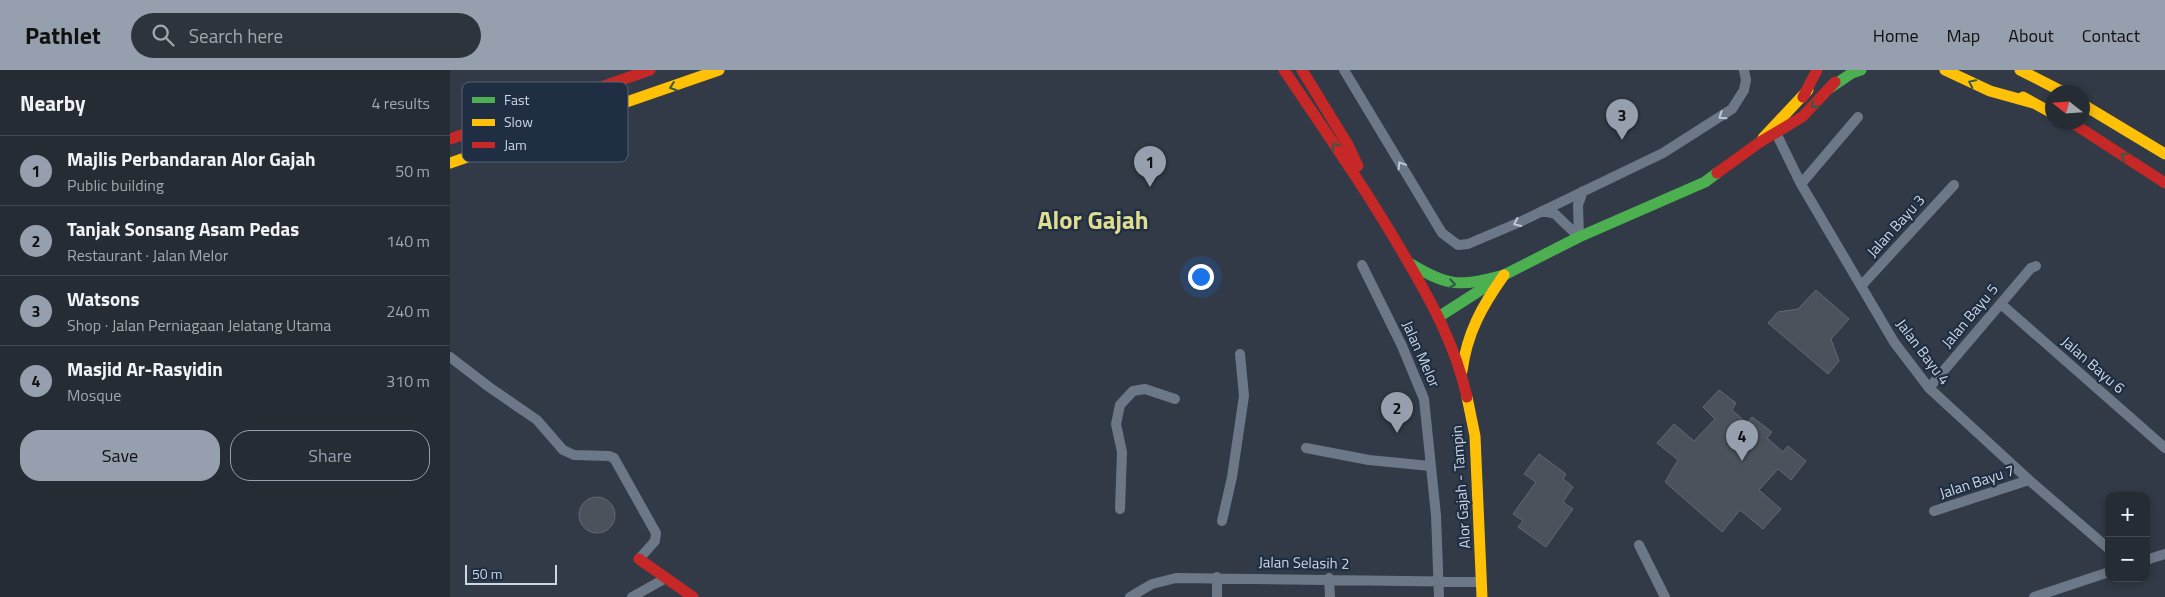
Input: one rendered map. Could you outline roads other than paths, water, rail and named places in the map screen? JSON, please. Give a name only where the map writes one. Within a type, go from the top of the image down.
[{"type":"main road","points":[[615,82],[650,70]]},
{"type":"main road","points":[[628,101],[718,70]]},
{"type":"main road","name":"Alor Gajah - Tampin","points":[[1284,70],[1381,215],[1440,316],[1462,375],[1475,436],[1482,597]]},
{"type":"main road","name":"Alor Gajah - Tampin","points":[[1302,70],[1348,145],[1381,215]]},
{"type":"main road","points":[[1802,97],[1817,70]]},
{"type":"main road","points":[[1440,316],[1504,275],[1579,237],[1705,182],[1774,130],[1824,70]]},
{"type":"main road","points":[[1774,130],[1802,117],[1845,70]]},
{"type":"main road","points":[[1830,88],[1852,73],[1861,70]]},
{"type":"main road","points":[[1945,70],[1990,91],[2033,103]]},
{"type":"main road","points":[[1973,70],[2045,109]]},
{"type":"main road","points":[[2020,70],[2049,85]]},
{"type":"main road","points":[[2090,109],[2165,154]]},
{"type":"main road","points":[[2083,130],[2165,183]]},
{"type":"main road","points":[[450,138],[462,134]]},
{"type":"main road","points":[[450,163],[462,159]]},
{"type":"main road","points":[[1409,263],[1434,279],[1448,284],[1464,285],[1504,275]]},
{"type":"main road","points":[[1462,375],[1466,341],[1473,321],[1504,275]]},
{"type":"main road","points":[[639,559],[693,597]]},
{"type":"street","points":[[1344,70],[1442,233],[1458,245],[1468,244],[1542,211],[1663,152],[1732,109],[1744,90],[1745,73]]},
{"type":"street","points":[[1801,184],[1858,117]]},
{"type":"street","name":"Jalan Bayu 4","points":[[1774,130],[1801,184],[1894,342],[1929,388],[2029,480],[2105,546]]},
{"type":"street","name":"Jalan Bayu 3","points":[[1862,286],[1954,185]]},
{"type":"street","points":[[1579,237],[1578,205],[1583,191]]},
{"type":"street","points":[[1542,211],[1555,214],[1579,237]]},
{"type":"street","name":"Jalan Melor","points":[[1362,266],[1402,346],[1424,399],[1436,515],[1439,597]]},
{"type":"street","name":"Jalan Bayu 5","points":[[1929,388],[2036,266]]},
{"type":"street","name":"Jalan Bayu 6","points":[[2001,304],[2165,448]]},
{"type":"street","points":[[1222,521],[1232,478],[1244,396],[1240,354]]},
{"type":"street","points":[[450,356],[489,387],[537,420],[563,450],[574,455],[609,456],[614,458],[656,533],[655,541],[639,559]]},
{"type":"street","points":[[1120,509],[1122,452],[1116,424],[1120,405],[1133,391],[1145,389],[1175,399]]},
{"type":"street","points":[[1306,448],[1369,460],[1430,466]]},
{"type":"street","name":"Jalan Bayu 7","points":[[1934,511],[2029,480]]},
{"type":"street","points":[[1639,545],[1665,597]]},
{"type":"street","points":[[2150,559],[2165,554]]},
{"type":"street","points":[[2034,597],[2105,573]]},
{"type":"street","points":[[632,597],[666,578]]},
{"type":"street","name":"Jalan Selasih 2","points":[[1130,597],[1152,584],[1176,578],[1330,578],[1482,582]]},
{"type":"street","points":[[1217,578],[1217,597]]},
{"type":"street","points":[[1330,578],[1330,597]]},
{"type":"place","name":"Watsons","points":[[1622,140]]},
{"type":"place","name":"Majlis Perbandaran Alor Gajah","points":[[1150,187]]},
{"type":"place","name":"Tanjak Sonsang Asam Pedas","points":[[1397,433]]},
{"type":"place","name":"Masjid Ar-Rasyidin","points":[[1742,461]]},
{"type":"district","name":"Alor Gajah","points":[[1093,220]]}]
